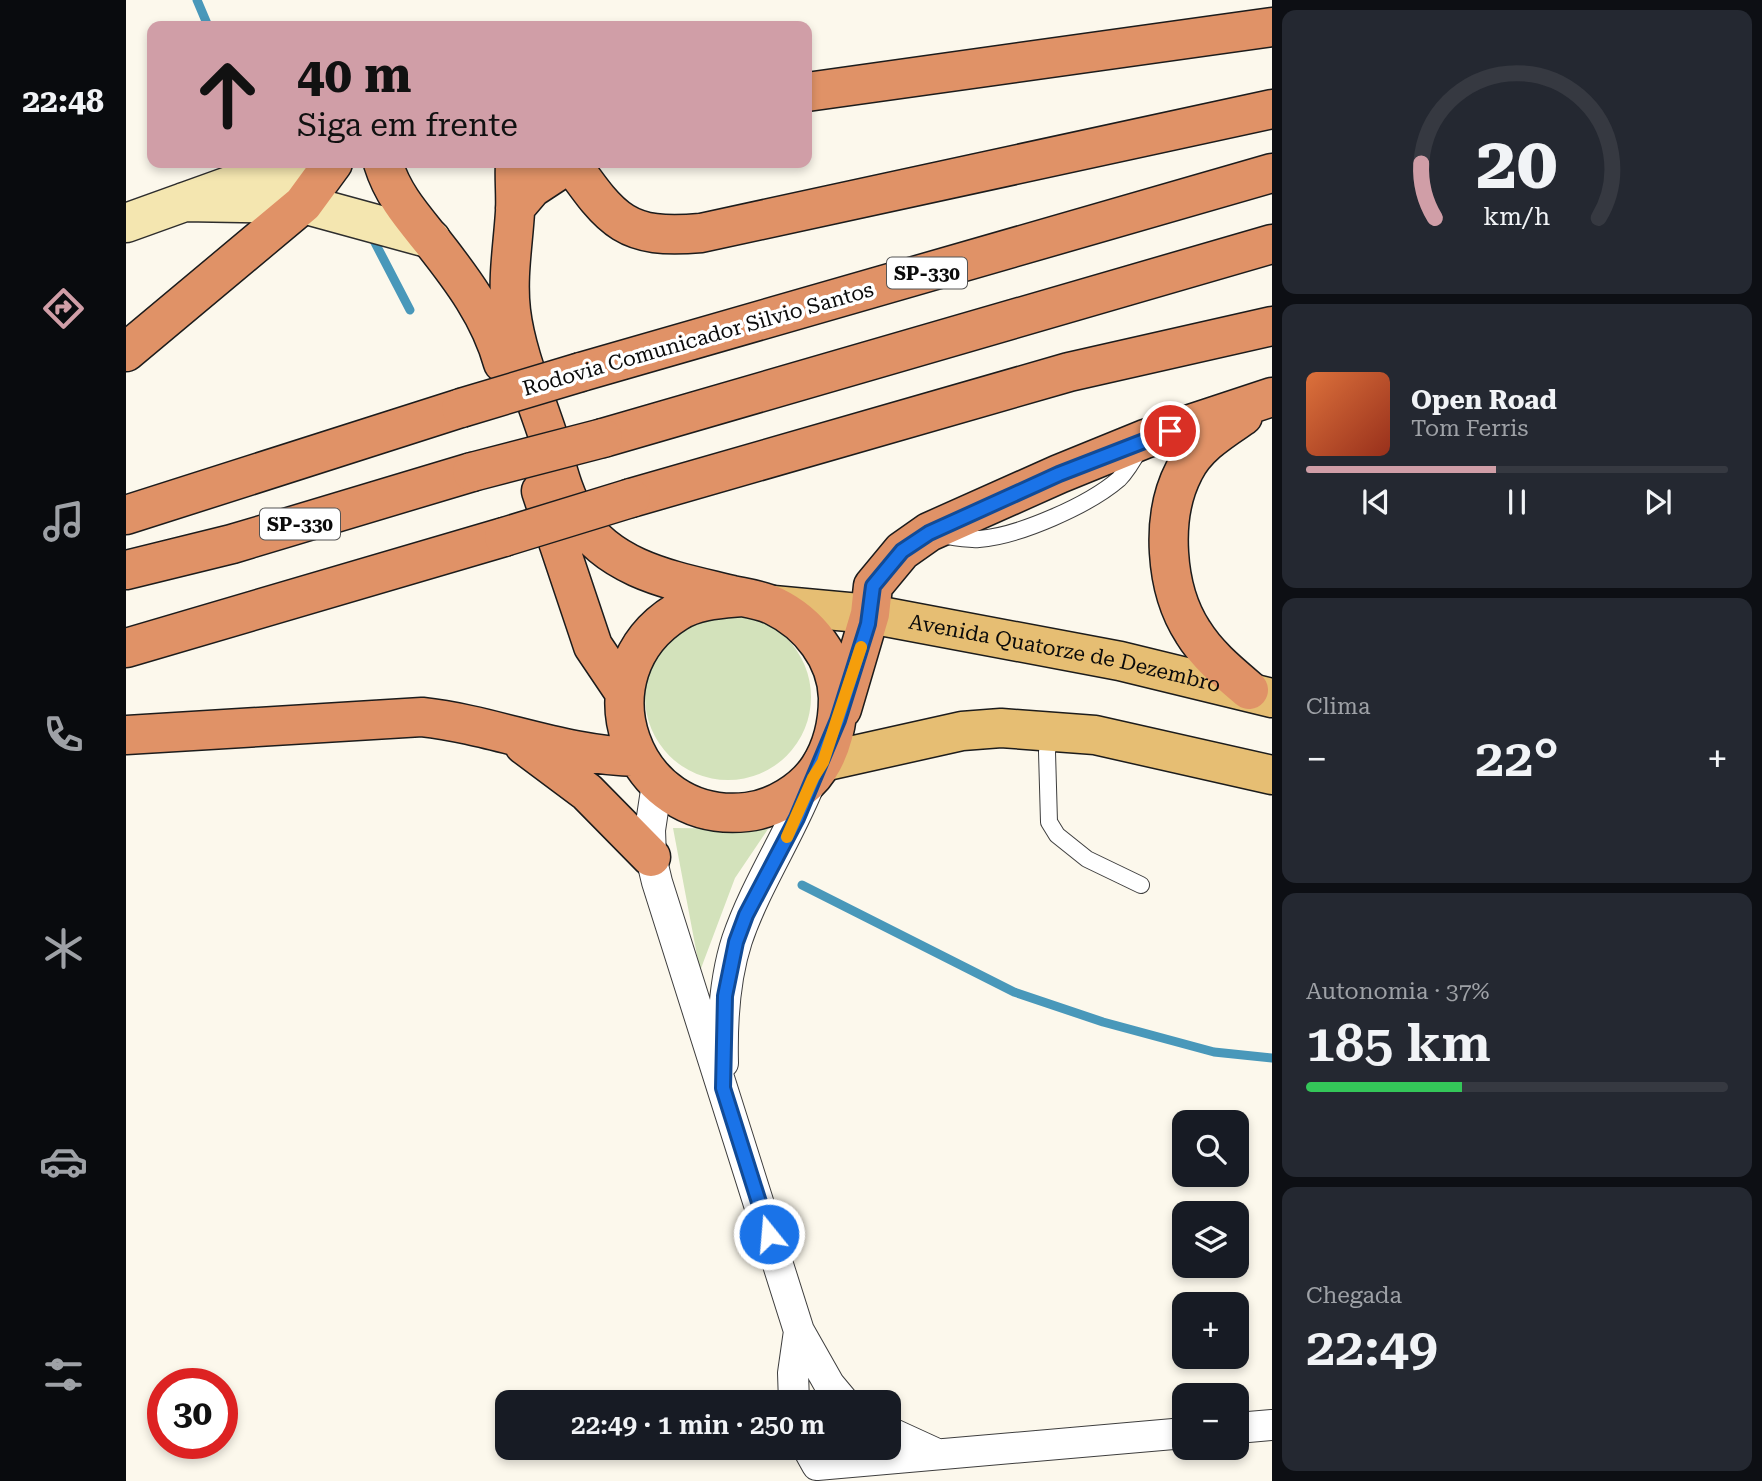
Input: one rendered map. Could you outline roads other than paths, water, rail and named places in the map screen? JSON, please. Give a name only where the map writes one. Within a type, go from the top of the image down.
[{"type":"highway","points":[[812,91],[1272,27]]},
{"type":"highway","points":[[574,168],[600,203],[621,222],[642,232],[669,236],[701,233],[1272,109]]},
{"type":"highway","points":[[126,352],[303,204],[328,168]]},
{"type":"highway","points":[[385,168],[391,188],[475,298],[490,327],[578,611],[603,665],[624,692]]},
{"type":"highway","points":[[515,168],[511,312],[565,493],[575,515],[607,551],[631,565],[669,579],[757,601],[803,624],[825,651],[837,685],[838,720]]},
{"type":"highway","points":[[515,208],[532,188],[562,168]]},
{"type":"highway","name":"Rodovia Comunicador Silvio Santos","points":[[126,515],[581,372],[1272,173]]},
{"type":"highway","name":"SP-330","points":[[126,570],[232,544],[472,472],[603,438],[1272,244]]},
{"type":"highway","points":[[126,648],[1055,376],[1272,326]]},
{"type":"highway","points":[[757,601],[709,600],[678,611],[652,632],[634,660],[624,692],[625,726],[647,770],[684,803],[716,813],[750,812],[782,801],[818,770],[838,720],[870,614],[873,586],[886,566],[929,533],[1145,439],[1271,398]]},
{"type":"highway","points":[[1261,694],[1221,666],[1193,632],[1177,599],[1169,535],[1173,500],[1184,470],[1209,440],[1271,398]]},
{"type":"highway","points":[[126,735],[422,717],[505,732],[647,770]]},
{"type":"highway","points":[[505,732],[587,792],[651,857]]},
{"type":"main road","points":[[126,223],[229,186],[310,168]]},
{"type":"main road","points":[[184,202],[303,204],[431,239]]},
{"type":"main road","name":"Avenida Quatorze de Dezembro","points":[[757,601],[870,614],[1119,661],[1261,694]]},
{"type":"main road","points":[[818,770],[961,731],[1001,728],[1095,735],[1272,775]]},
{"type":"street","points":[[647,770],[651,857],[687,982],[799,1331],[834,1390]]},
{"type":"street","points":[[723,1088],[725,996],[736,942],[746,915],[797,818],[818,770]]},
{"type":"street","points":[[794,1390],[793,1373],[799,1331]]},
{"type":"street","points":[[1249,1427],[1272,1425]]},
{"type":"street","points":[[901,1455],[941,1455],[1172,1434]]},
{"type":"street","points":[[901,1437],[941,1455]]},
{"type":"lane","points":[[1051,731],[1047,752],[1049,822],[1057,835],[1087,859],[1141,885]]},
{"type":"waterway","points":[[197,0],[206,21]]},
{"type":"waterway","points":[[371,235],[410,310]]},
{"type":"waterway","points":[[802,885],[1014,992],[1103,1022],[1214,1052],[1272,1058]]}]
